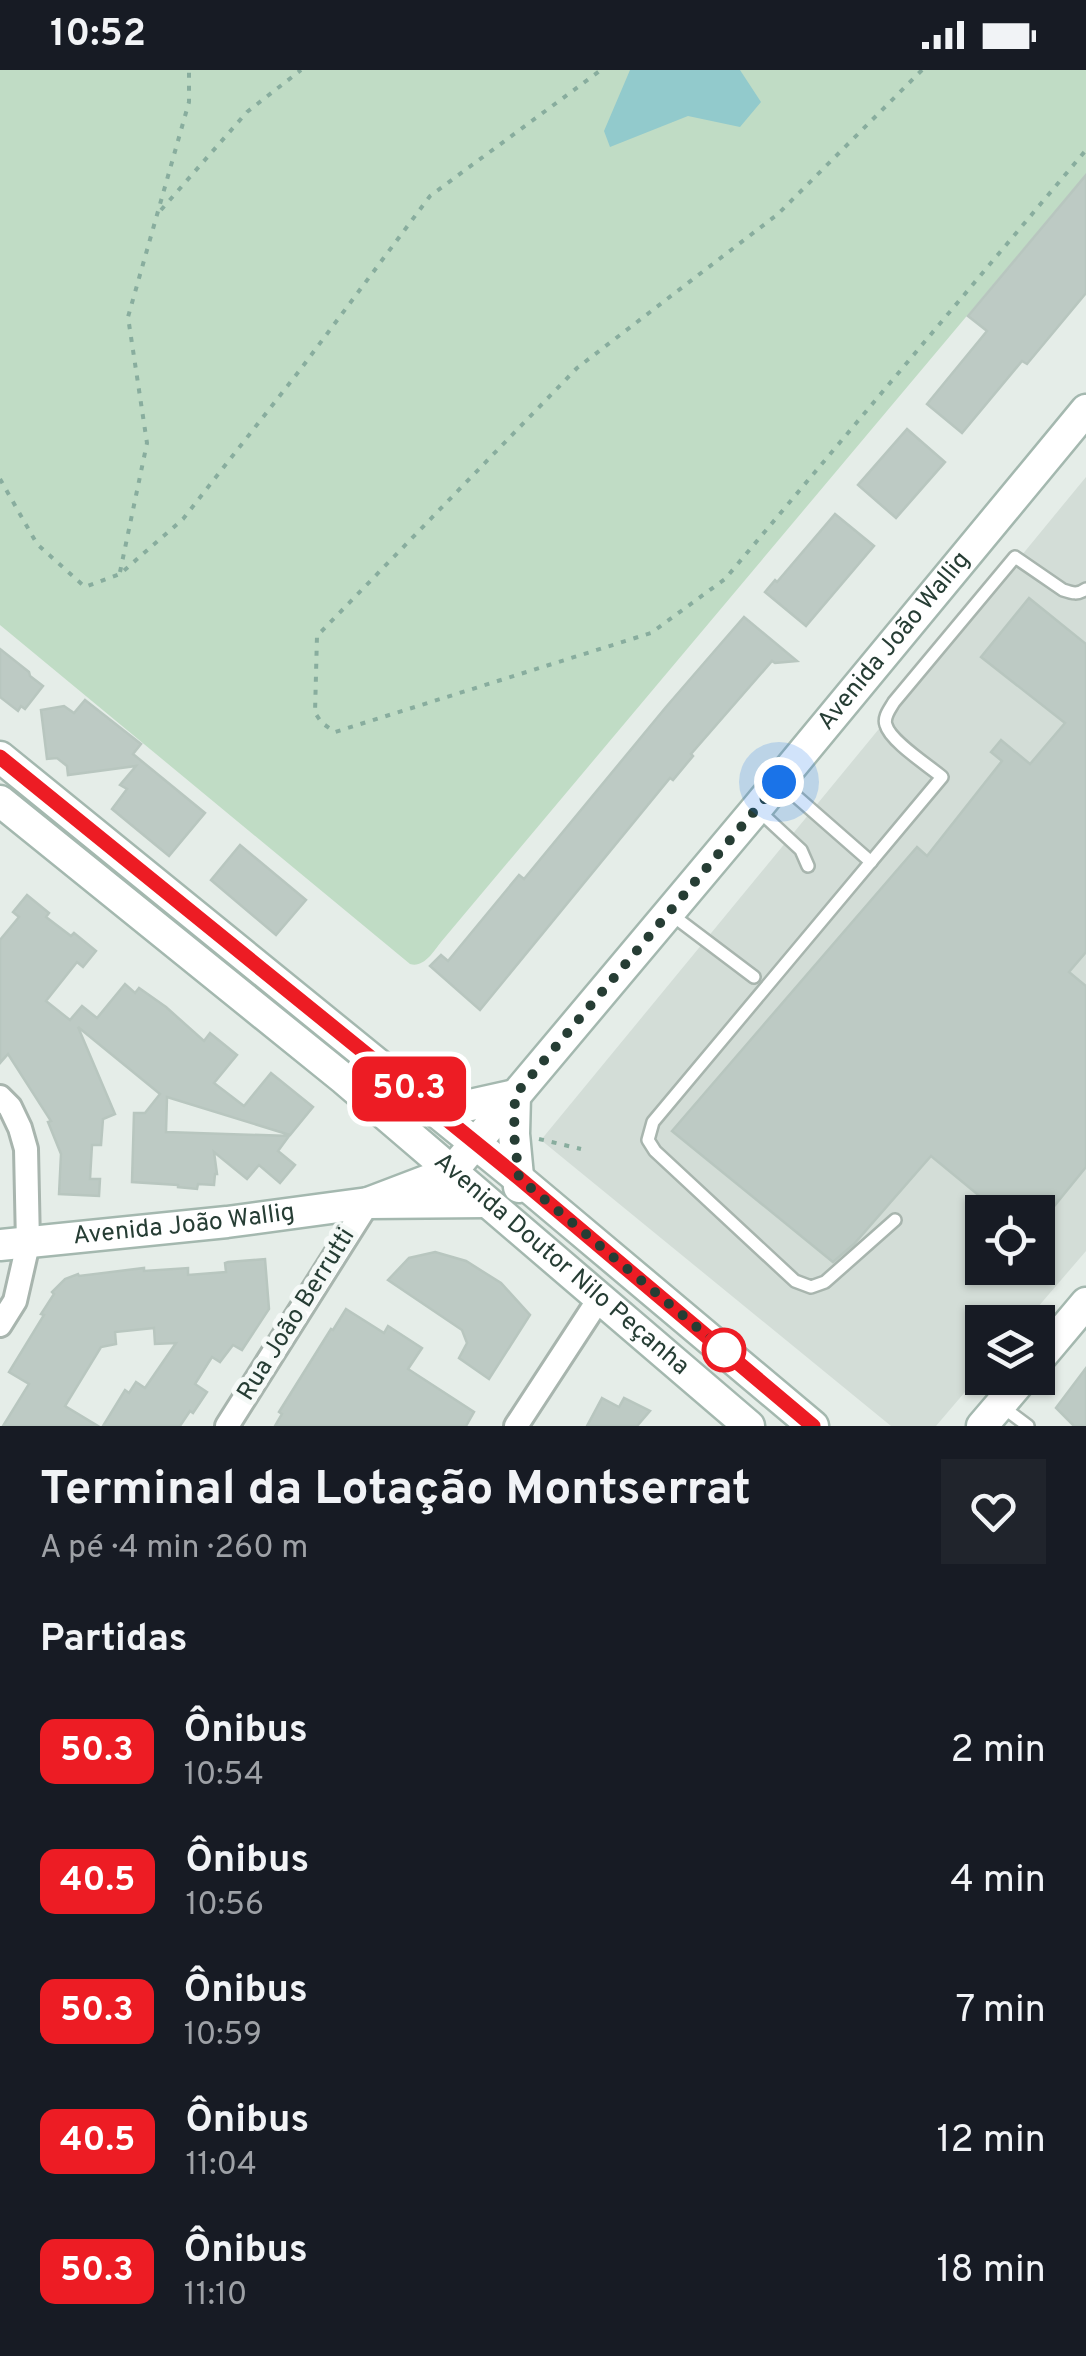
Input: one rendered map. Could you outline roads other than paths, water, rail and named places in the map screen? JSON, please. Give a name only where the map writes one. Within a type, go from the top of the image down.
[{"type":"main road","name":"Avenida João Wallig","points":[[368,1203],[397,1191],[475,1143],[1086,410]]},
{"type":"main road","name":"Avenida Doutor Nilo Peçanha","points":[[0,757],[519,1178],[813,1426]]},
{"type":"main road","name":"Avenida Doutor Nilo Peçanha","points":[[0,801],[294,1038],[749,1426]]},
{"type":"main road","points":[[434,1109],[515,1095],[521,1232]]},
{"type":"main road","name":"Avenida João Wallig","points":[[14,1244],[368,1203],[486,1202]]},
{"type":"main road","points":[[1055,1340],[1086,1303]]},
{"type":"main road","points":[[991,1415],[1008,1395]]},
{"type":"street","points":[[0,1097],[10,1108],[26,1149],[14,1244],[15,1301],[0,1325]]},
{"type":"street","name":"Rua João Berrutti","points":[[227,1426],[368,1203]]},
{"type":"street","points":[[516,1426],[599,1299]]},
{"type":"lane","points":[[894,1220],[825,1282],[811,1287],[796,1281],[655,1152],[648,1140],[653,1122],[942,777],[904,748],[886,726],[894,702],[1011,559],[1019,558],[1063,590],[1081,593],[1086,589]]},
{"type":"lane","points":[[779,782],[871,862]]},
{"type":"lane","points":[[757,808],[802,850],[808,866]]},
{"type":"lane","points":[[668,913],[754,977]]},
{"type":"lane","points":[[991,1415],[1028,1426]]},
{"type":"water","points":[[630,70],[740,70],[761,102],[740,127],[688,116],[610,147],[604,131]]}]
